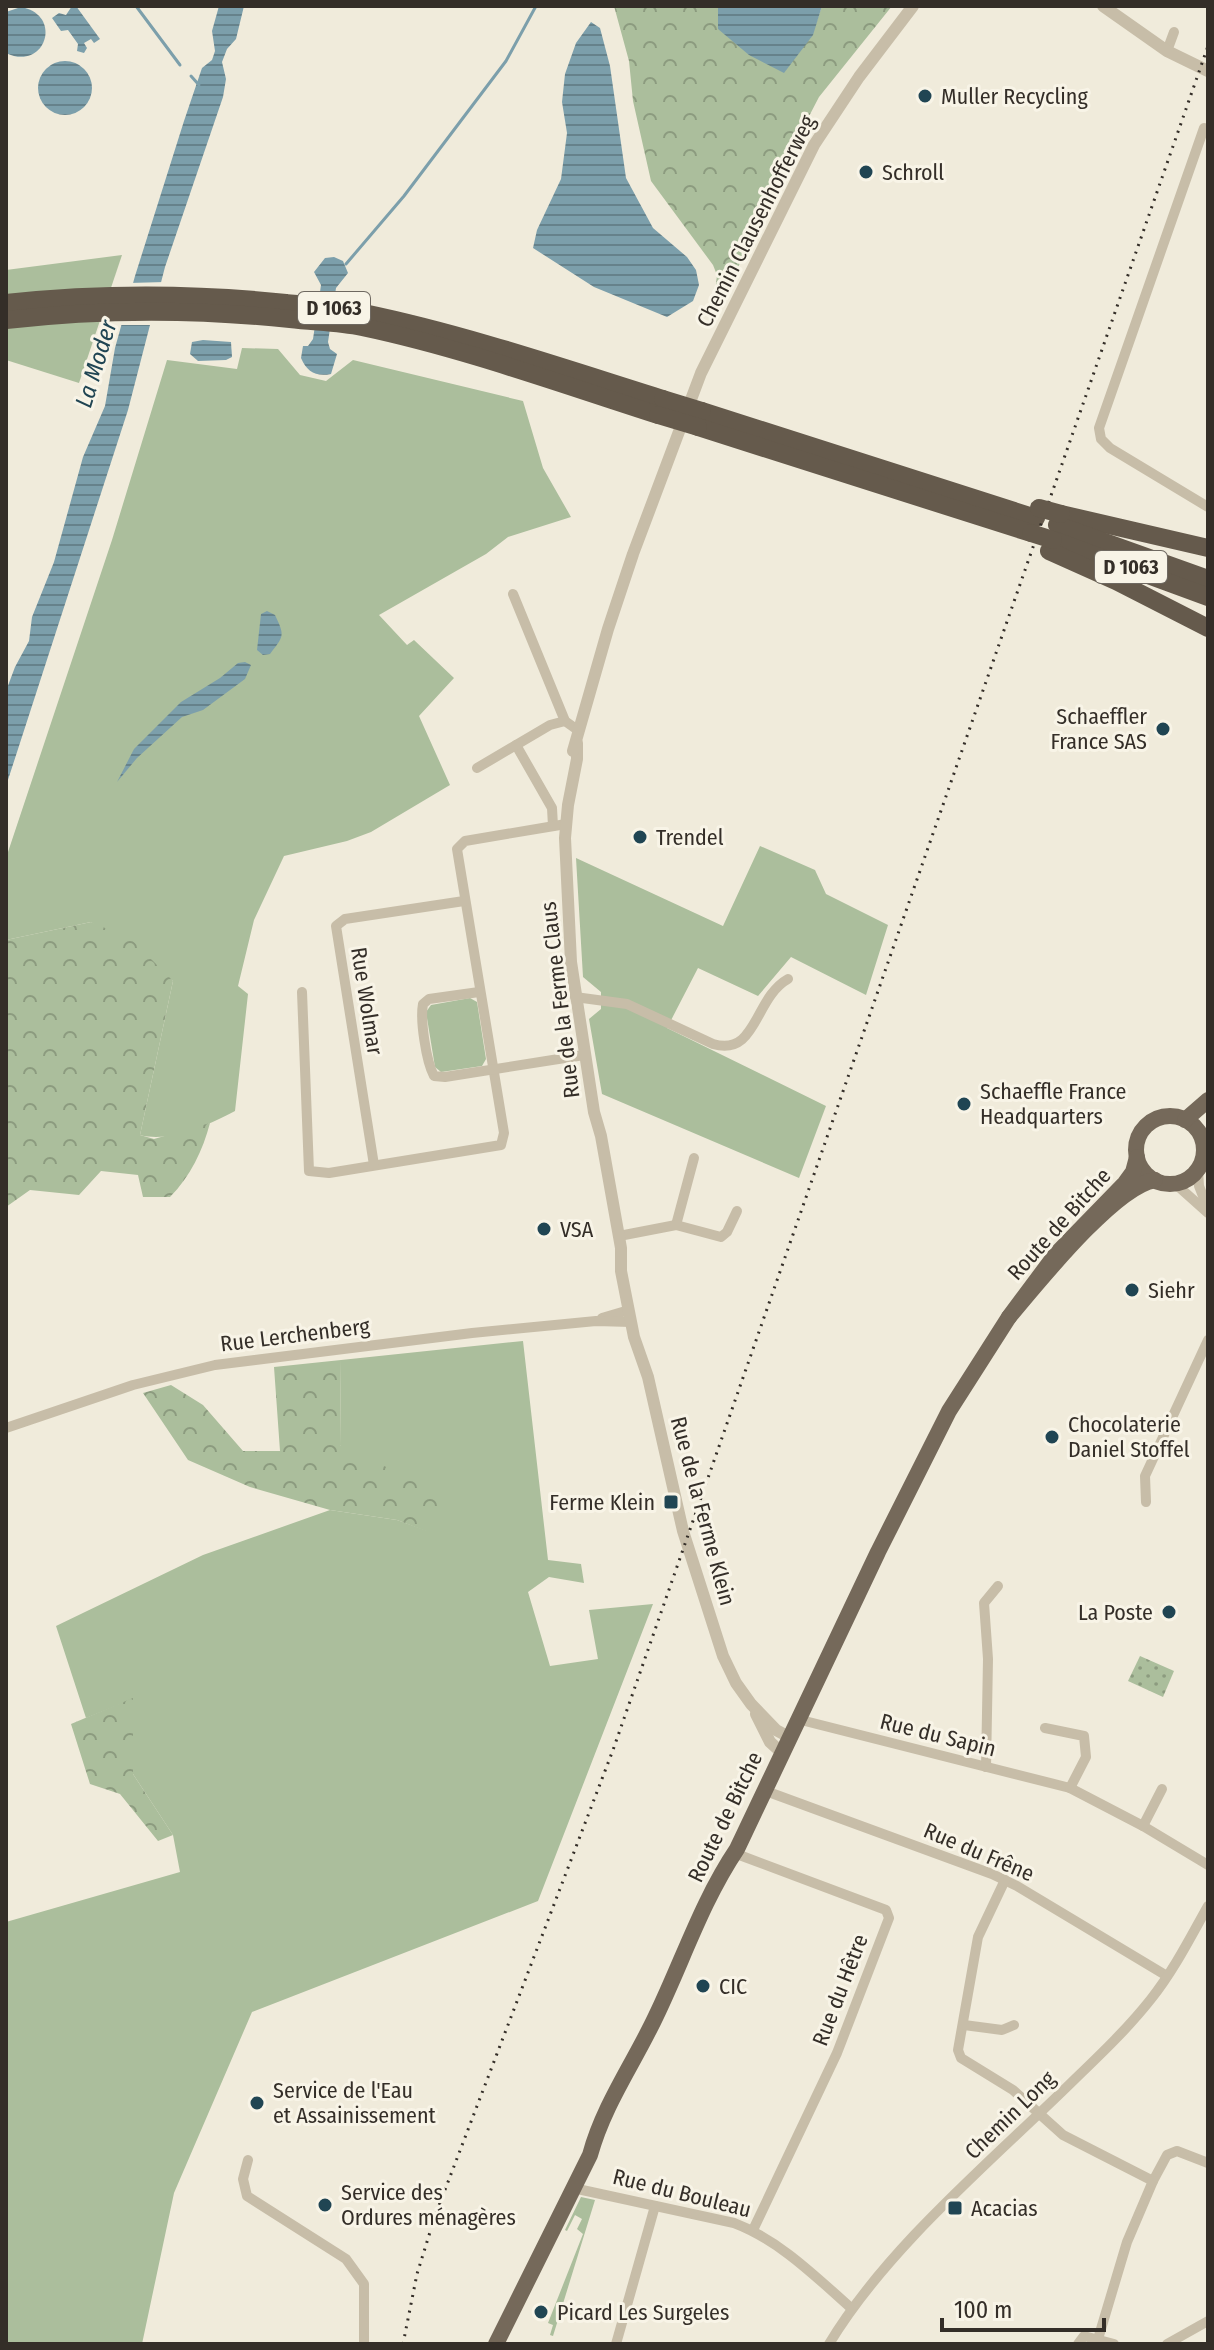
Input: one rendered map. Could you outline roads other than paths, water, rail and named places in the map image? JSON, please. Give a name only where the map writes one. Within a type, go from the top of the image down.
[{"type":"highway","name":"D 1063","points":[[6,303],[186,303],[361,327],[546,379],[660,407],[1208,579]]},
{"type":"highway","name":"D 1063","points":[[6,320],[102,304]]},
{"type":"highway","points":[[1028,524],[1055,532],[1208,548]]},
{"type":"highway","name":"D 1063","points":[[1055,532],[1208,597]]},
{"type":"highway","points":[[1055,532],[1116,581],[1208,628]]},
{"type":"main road","points":[[1185,1120],[1208,1100]]},
{"type":"main road","points":[[1164,1117],[1185,1120],[1206,1137],[1204,1157],[1198,1170],[1182,1182],[1163,1182],[1143,1171],[1137,1157],[1139,1138],[1149,1124],[1164,1117]]},
{"type":"main road","name":"Route de Bitche","points":[[496,2344],[590,2155],[597,2128],[644,2042],[671,1987],[683,1951],[734,1853],[949,1411],[1009,1317],[1056,1254],[1125,1183],[1133,1172],[1137,1157]]},
{"type":"main road","name":"Route de Bitche","points":[[1009,1317],[1129,1192],[1163,1182]]},
{"type":"street","name":"Chemin Clausenhofferweg","points":[[698,380],[814,145],[859,77],[913,6]]},
{"type":"street","points":[[1103,6],[1167,51],[1208,71]]},
{"type":"street","points":[[1167,51],[1174,32]]},
{"type":"street","points":[[1204,128],[1100,421],[1099,434],[1110,448],[1208,507]]},
{"type":"street","name":"Rue de la Ferme Claus","points":[[630,1316],[621,1271],[619,1236],[575,997],[559,825],[574,786],[578,737],[608,629],[698,380]]},
{"type":"street","points":[[513,594],[565,721],[578,737]]},
{"type":"street","points":[[477,768],[550,725],[565,721]]},
{"type":"street","points":[[302,992],[309,1171],[329,1173],[501,1145],[505,1138],[457,854],[461,842],[559,825],[516,745]]},
{"type":"street","name":"Rue Wolmar","points":[[374,1165],[336,926],[345,919],[464,901]]},
{"type":"street","points":[[575,997],[627,1004],[713,1044],[728,1047],[744,1039],[767,997],[788,979]]},
{"type":"street","points":[[479,992],[429,999],[423,1004],[421,1013],[430,1068],[437,1078],[584,1055]]},
{"type":"street","points":[[676,1225],[694,1158]]},
{"type":"street","points":[[1198,1170],[1199,1186],[1208,1211]]},
{"type":"street","points":[[1163,1182],[1180,1188],[1208,1211]]},
{"type":"street","points":[[619,1236],[676,1225],[721,1237],[727,1232],[737,1211]]},
{"type":"street","name":"Rue Lerchenberg","points":[[6,1428],[133,1385],[215,1365],[630,1316]]},
{"type":"street","name":"Rue de la Ferme Klein","points":[[630,1316],[639,1357],[648,1377],[683,1531],[723,1656],[770,1742],[785,1744]]},
{"type":"street","points":[[1146,1502],[1145,1476],[1208,1340]]},
{"type":"street","points":[[986,1767],[988,1659],[984,1603],[998,1586]]},
{"type":"street","name":"Rue du Sapin","points":[[797,1719],[1070,1788],[1208,1865]]},
{"type":"street","points":[[1045,1728],[1084,1736],[1086,1757],[1070,1788]]},
{"type":"street","points":[[1143,1826],[1162,1789]]},
{"type":"street","name":"Rue du Frêne","points":[[763,1790],[1005,1880],[1167,1976]]},
{"type":"street","name":"Rue du Hêtre","points":[[734,1853],[886,1910],[889,1918],[837,2053],[753,2230]]},
{"type":"street","points":[[1005,1880],[978,1937],[958,2050],[961,2058],[1013,2090],[1063,2135],[1153,2181]]},
{"type":"street","name":"Chemin Long","points":[[829,2344],[851,2308],[923,2228],[1040,2115],[1150,2000],[1208,1906]]},
{"type":"street","points":[[964,2025],[1002,2030],[1014,2025]]},
{"type":"street","points":[[1098,2339],[1127,2242],[1167,2155],[1177,2151],[1208,2163]]},
{"type":"street","points":[[248,2160],[243,2179],[247,2196],[346,2259],[364,2284],[364,2344]]},
{"type":"street","name":"Rue du Bouleau","points":[[573,2188],[734,2223],[753,2230],[779,2247],[851,2308]]},
{"type":"street","points":[[616,2344],[655,2206]]},
{"type":"street","points":[[1167,2344],[1208,2321]]},
{"type":"street","points":[[1078,2344],[1084,2336],[1114,2344]]},
{"type":"water","points":[[72,6],[76,6],[100,39],[94,43],[91,39],[84,43],[87,48],[84,53],[77,51],[78,44],[68,30],[61,31],[52,18],[59,13],[66,15]]},
{"type":"water","points":[[219,6],[244,6],[236,39],[227,49],[222,62],[226,79],[223,97],[165,267],[128,410],[6,786],[6,691],[29,641],[32,617],[54,562],[83,457],[105,406],[115,348],[135,276],[202,68],[212,60],[215,51],[212,31]]},
{"type":"water","points":[[718,6],[822,6],[813,35],[784,73],[749,55],[718,29]]},
{"type":"water","points":[[21,7],[34,12],[42,20],[45,30],[39,49],[31,55],[20,57],[6,53],[6,12]]},
{"type":"water","points":[[591,22],[600,28],[610,66],[626,178],[653,228],[687,257],[696,270],[699,285],[693,301],[667,317],[594,287],[533,248],[537,230],[561,179],[567,133],[562,102],[565,74],[576,43]]},
{"type":"water","points":[[65,61],[84,69],[92,88],[84,107],[65,115],[46,107],[38,88],[46,69]]},
{"type":"water","points":[[334,257],[343,261],[348,273],[336,288],[328,342],[330,349],[337,354],[331,374],[321,375],[309,370],[301,358],[303,346],[308,346],[313,339],[321,285],[314,272],[325,258]]},
{"type":"water","points":[[192,342],[231,342],[232,357],[198,361],[190,354]]},
{"type":"water","points":[[267,611],[275,615],[282,636],[270,654],[263,655],[257,650],[261,614]]},
{"type":"water","points":[[238,663],[251,665],[245,679],[203,710],[182,717],[137,758],[117,782],[134,749],[181,702]]},
{"type":"waterway","points":[[136,6],[180,65]]},
{"type":"waterway","points":[[346,264],[404,196],[506,61],[536,6]]},
{"type":"waterway","points":[[191,76],[199,85]]},
{"type":"railway","points":[[403,2344],[417,2274],[435,2216],[613,1750],[1208,46]]},
{"type":"place","name":"Muller Recycling","points":[[925,96]]},
{"type":"place","name":"Schroll","points":[[866,172]]},
{"type":"place","name":"Schaeffler France SAS","points":[[1163,729]]},
{"type":"place","name":"Trendel","points":[[640,837]]},
{"type":"place","name":"Schaeffle France Headquarters","points":[[964,1104]]},
{"type":"place","name":"VSA","points":[[544,1229]]},
{"type":"place","name":"Siehr","points":[[1132,1290]]},
{"type":"place","name":"Chocolaterie Daniel Stoffel","points":[[1052,1437]]},
{"type":"place","name":"Ferme Klein","points":[[671,1502]]},
{"type":"place","name":"La Poste","points":[[1169,1612]]},
{"type":"place","name":"CIC","points":[[703,1986]]},
{"type":"place","name":"Service de l'Eau et Assainissement","points":[[257,2103]]},
{"type":"place","name":"Service des Ordures ménagères","points":[[325,2205]]},
{"type":"place","name":"Acacias","points":[[955,2208]]},
{"type":"place","name":"Picard Les Surgeles","points":[[541,2312]]},
{"type":"water label","name":"La Moder","points":[[96,364]]}]
